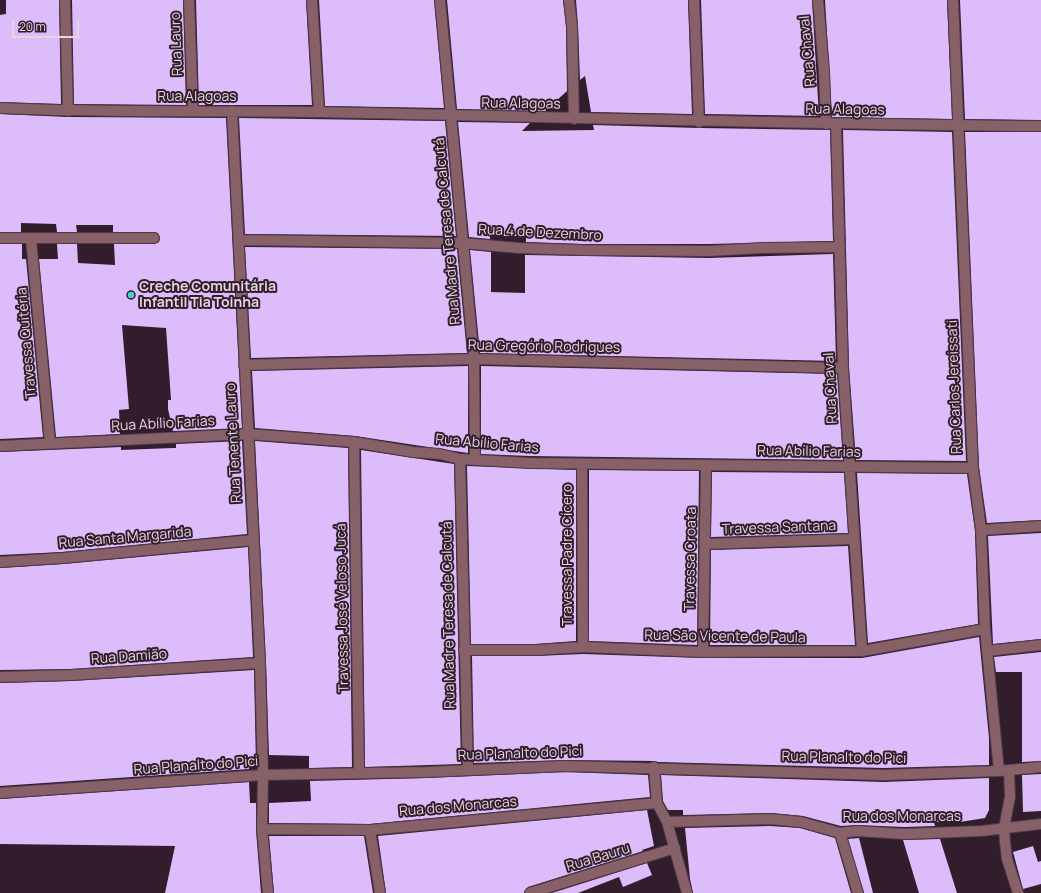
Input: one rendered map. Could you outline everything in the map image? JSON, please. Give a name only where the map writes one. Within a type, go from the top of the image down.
[{"type":"street","points":[[65,0],[68,111]]},
{"type":"street","name":"Rua Lauro","points":[[189,0],[193,110]]},
{"type":"street","points":[[312,0],[319,112]]},
{"type":"street","name":"Rua Madre Teresa de Calcutá","points":[[440,0],[474,359],[475,460]]},
{"type":"street","points":[[569,0],[572,26],[574,119]]},
{"type":"street","points":[[694,0],[699,122]]},
{"type":"street","name":"Rua Chaval","points":[[818,0],[826,124]]},
{"type":"street","name":"Rua Carlos Jereissati","points":[[953,0],[973,468],[981,530],[985,629],[999,771]]},
{"type":"street","name":"Rua Alagoas","points":[[0,108],[68,111],[193,110],[319,112],[699,122],[1041,126]]},
{"type":"street","name":"Rua Tenente Lauro","points":[[232,111],[260,663],[263,775],[262,829],[268,893]]},
{"type":"street","name":"Rua Chaval","points":[[836,124],[843,368],[862,651]]},
{"type":"street","points":[[0,238],[154,238]]},
{"type":"street","name":"Travessa Quitéria","points":[[32,239],[50,443]]},
{"type":"street","name":"Rua 4 de Dezembro","points":[[238,240],[462,243],[520,248],[582,250],[709,251],[762,248],[840,247]]},
{"type":"street","name":"Rua Gregório Rodrigues","points":[[244,365],[474,359],[843,368]]},
{"type":"street","name":"Rua Abílio Farias","points":[[0,446],[248,434],[354,442],[413,452],[440,454],[460,459],[475,460],[582,464],[973,468]]},
{"type":"street","name":"Travessa José Veloso Jucá","points":[[354,442],[359,772]]},
{"type":"street","name":"Rua Madre Teresa de Calcutá","points":[[460,459],[468,770]]},
{"type":"street","name":"Travessa Padre Cícero","points":[[582,464],[583,647]]},
{"type":"street","name":"Travessa Croata","points":[[703,652],[706,465]]},
{"type":"street","points":[[981,530],[1041,526]]},
{"type":"street","name":"Travessa Santana","points":[[705,544],[854,539]]},
{"type":"street","name":"Rua Santa Margarida","points":[[0,562],[63,558],[253,540]]},
{"type":"street","name":"Rua São Vicente de Paula","points":[[464,650],[536,650],[583,647],[703,652],[862,651],[985,629]]},
{"type":"street","points":[[987,651],[1041,645]]},
{"type":"street","name":"Rua Damião","points":[[0,677],[71,675],[260,663]]},
{"type":"street","name":"Rua Planalto do Pici","points":[[0,793],[263,775],[566,766],[654,767],[883,775],[999,771],[1041,767]]},
{"type":"street","points":[[654,767],[657,803],[667,822],[687,893]]},
{"type":"street","points":[[1010,770],[1010,797],[1004,828],[1007,859],[1018,893]]},
{"type":"street","name":"Rua dos Monarcas","points":[[262,829],[370,830],[657,803]]},
{"type":"street","name":"Rua dos Monarcas","points":[[667,822],[770,819],[801,822],[840,833],[857,830],[904,834],[981,831],[1041,824]]},
{"type":"street","points":[[370,830],[380,893]]},
{"type":"street","points":[[840,833],[858,893]]},
{"type":"street","name":"Rua Bauru","points":[[530,893],[675,848]]},
{"type":"building","points":[[6,0],[59,0],[61,104],[0,102],[0,15],[6,14]]},
{"type":"building","points":[[72,0],[183,0],[186,105],[74,104]]},
{"type":"building","points":[[196,0],[306,0],[312,105],[199,105]]},
{"type":"building","points":[[319,0],[434,0],[444,108],[325,106]]},
{"type":"building","points":[[447,0],[563,0],[566,26],[567,91],[545,111],[457,109]]},
{"type":"building","points":[[576,0],[688,0],[692,114],[591,112],[585,76],[580,80]]},
{"type":"building","points":[[701,0],[812,0],[819,116],[705,114]]},
{"type":"building","points":[[825,0],[947,0],[952,119],[832,117]]},
{"type":"building","points":[[960,0],[1041,0],[1041,120],[965,119]]},
{"type":"building","points":[[0,114],[68,117],[226,118],[242,428],[173,431],[168,409],[168,400],[171,400],[166,328],[122,325],[129,409],[119,410],[120,434],[56,437],[39,259],[58,259],[57,244],[77,244],[78,263],[115,265],[114,244],[154,244],[159,242],[160,238],[158,233],[154,232],[113,232],[113,225],[76,225],[77,232],[57,232],[56,224],[21,223],[21,232],[0,232]]},
{"type":"building","points":[[239,118],[445,121],[456,236],[245,234]]},
{"type":"building","points":[[458,122],[530,123],[522,131],[594,130],[593,125],[830,130],[833,241],[709,244],[582,244],[526,242],[526,236],[490,236],[490,239],[469,237]]},
{"type":"building","points":[[843,130],[952,132],[966,461],[856,460],[849,368]]},
{"type":"building","points":[[965,132],[1041,132],[1041,520],[987,523],[979,467]]},
{"type":"building","points":[[0,244],[22,244],[22,259],[26,259],[43,437],[0,439]]},
{"type":"building","points":[[245,247],[457,249],[467,353],[251,358]]},
{"type":"building","points":[[470,250],[491,252],[491,292],[525,293],[525,255],[709,258],[833,254],[836,361],[480,353]]},
{"type":"building","points":[[468,366],[468,453],[355,436],[255,428],[252,371]]},
{"type":"building","points":[[481,366],[837,374],[843,460],[529,456],[481,454]]},
{"type":"building","points":[[242,441],[247,534],[62,552],[0,555],[0,452],[121,447],[121,450],[176,448],[176,444]]},
{"type":"building","points":[[255,441],[348,448],[352,767],[309,768],[309,756],[269,755]]},
{"type":"building","points":[[361,450],[454,464],[461,764],[365,767]]},
{"type":"building","points":[[467,466],[576,470],[576,641],[536,644],[471,644]]},
{"type":"building","points":[[589,470],[699,471],[697,645],[589,641]]},
{"type":"building","points":[[712,472],[844,473],[848,533],[711,537]]},
{"type":"building","points":[[857,473],[967,474],[975,531],[978,624],[868,643]]},
{"type":"building","points":[[1041,533],[1041,639],[993,644],[988,536]]},
{"type":"building","points":[[848,546],[855,645],[710,645],[711,550]]},
{"type":"building","points":[[248,547],[253,657],[71,669],[0,670],[0,568],[63,564]]},
{"type":"building","points":[[979,637],[989,738],[989,765],[883,768],[654,761],[566,760],[474,763],[472,656],[583,654],[703,658],[862,658]]},
{"type":"building","points":[[1041,652],[1041,761],[1022,762],[1022,672],[996,672],[994,657]]},
{"type":"building","points":[[254,670],[256,767],[249,767],[249,769],[0,786],[0,683],[71,681]]},
{"type":"building","points":[[566,772],[648,775],[650,797],[370,824],[269,823],[269,803],[311,801],[310,781]]},
{"type":"building","points":[[1041,774],[1041,811],[1023,812],[1022,775]]},
{"type":"building","points":[[661,775],[883,782],[989,778],[989,810],[985,818],[960,822],[934,822],[935,826],[904,827],[857,825],[841,826],[803,816],[771,813],[683,815],[683,810],[668,810],[663,801]]},
{"type":"building","points":[[249,782],[250,803],[256,803],[256,830],[261,893],[165,893],[175,846],[0,844],[0,799]]},
{"type":"building","points":[[647,810],[654,846],[642,850],[643,851],[528,887],[524,893],[386,893],[378,836]]},
{"type":"building","points":[[770,826],[800,828],[835,838],[851,893],[693,893],[690,879],[685,828]]},
{"type":"building","points":[[269,836],[364,836],[373,893],[274,893]]},
{"type":"building","points":[[859,838],[873,893],[864,893],[848,839]]},
{"type":"building","points":[[940,839],[957,893],[919,893],[903,840]]},
{"type":"building","points":[[1033,846],[1038,862],[1041,861],[1041,884],[1023,889],[1013,852]]},
{"type":"building","points":[[647,863],[652,875],[623,887],[619,877],[578,893],[552,893]]},
{"type":"place","name":"Creche Comunitária Infantil Tia Toinha","points":[[131,295]]}]
